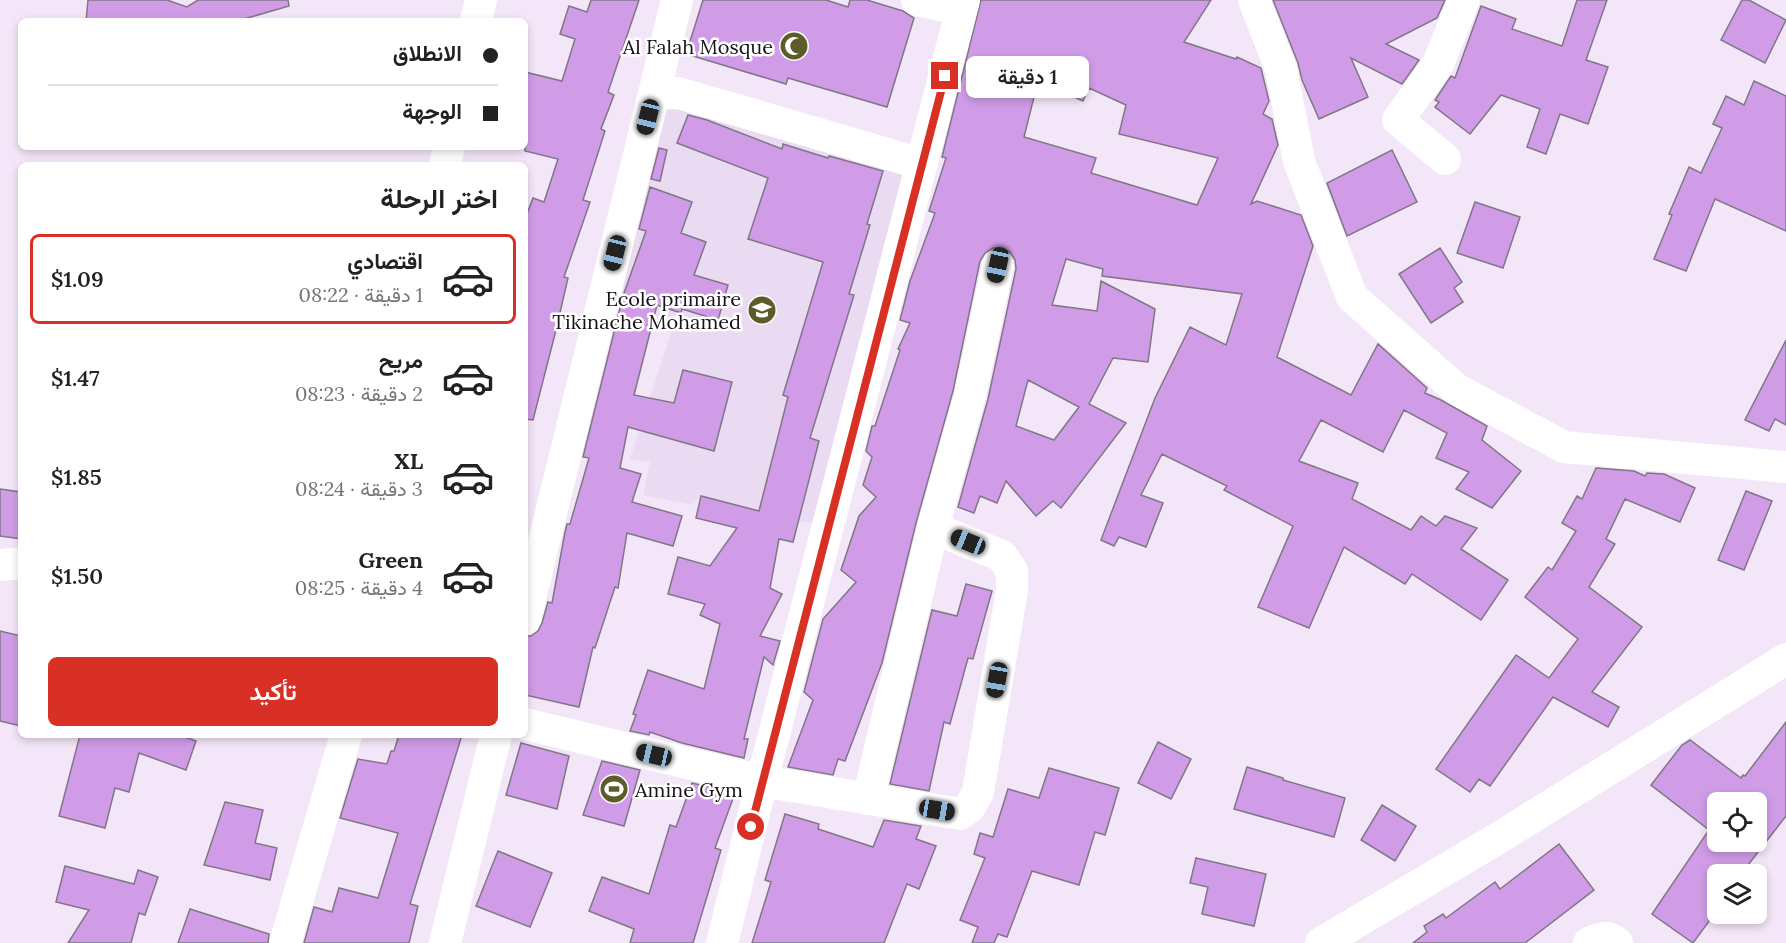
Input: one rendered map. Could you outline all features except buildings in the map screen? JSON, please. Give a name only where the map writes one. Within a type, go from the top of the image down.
[{"type":"street","points":[[477,18],[481,0]]},
{"type":"street","points":[[528,607],[677,0]]},
{"type":"street","points":[[722,943],[963,5],[917,0]]},
{"type":"street","points":[[1254,0],[1281,69],[1299,161],[1352,297],[1456,389],[1564,447],[1786,467]]},
{"type":"street","points":[[1445,159],[1398,120],[1438,64],[1464,0]]},
{"type":"street","points":[[654,94],[678,93],[922,164]]},
{"type":"street","points":[[868,799],[933,528],[970,395],[998,265]]},
{"type":"street","points":[[528,725],[762,781],[960,814],[970,807],[978,792],[1012,590],[1012,571],[1002,556],[933,528]]},
{"type":"street","points":[[0,565],[18,563]]},
{"type":"street","points":[[1322,943],[1497,839],[1786,659]]},
{"type":"street","points":[[285,943],[345,738]]},
{"type":"street","points":[[445,943],[495,738]]},
{"type":"street","points":[[1589,943],[1602,938],[1612,938],[1617,943]]},
{"type":"shaded area","name":"Ecole primaire Tikinache Mohamed","points":[[654,94],[922,164],[828,526],[798,521],[702,496],[692,505],[643,495],[650,462],[630,459],[675,321],[604,299]]},
{"type":"place","name":"Al Falah Mosque","points":[[794,46]]},
{"type":"place","name":"Ecole primaire Tikinache Mohamed","points":[[762,310]]},
{"type":"place","name":"Amine Gym","points":[[614,789]]},
{"type":"route","points":[[751,827],[945,76]]}]
